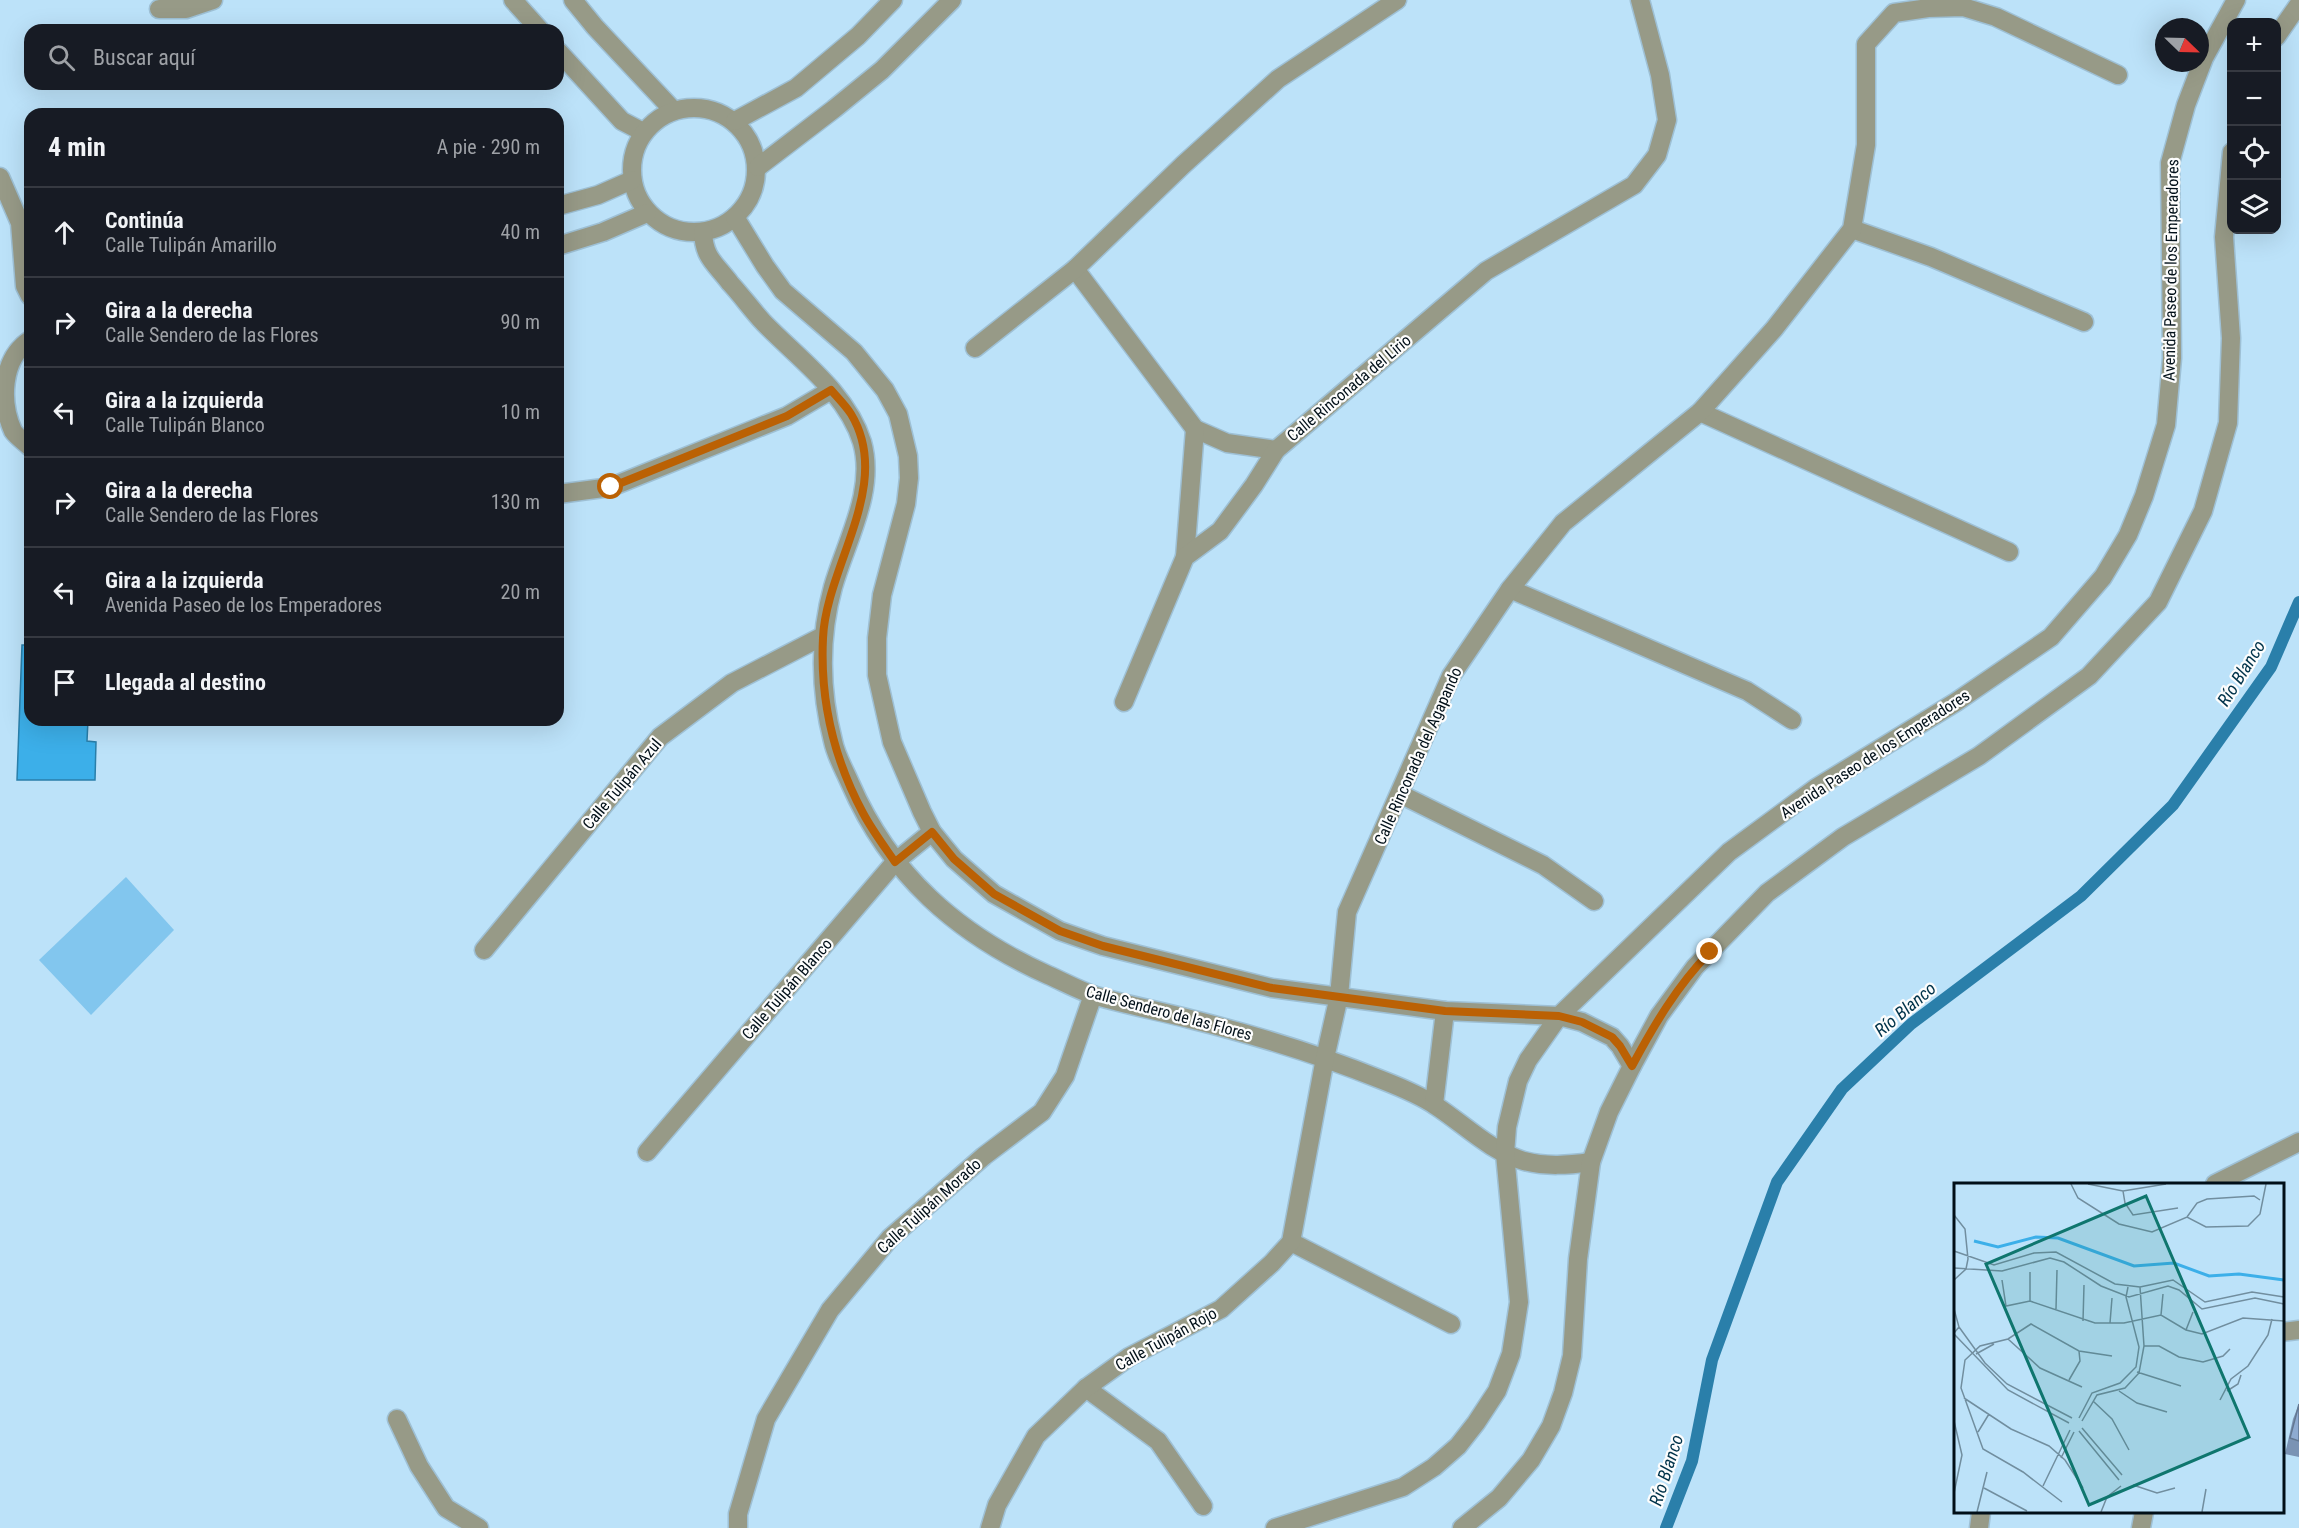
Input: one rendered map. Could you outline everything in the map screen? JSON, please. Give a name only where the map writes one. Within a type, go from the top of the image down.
[{"type":"street","points":[[159,9],[186,9],[213,0]]},
{"type":"street","points":[[513,0],[535,24]]},
{"type":"street","points":[[573,0],[595,27],[673,110]]},
{"type":"street","points":[[735,120],[796,88],[858,36],[893,0]]},
{"type":"street","points":[[758,167],[882,69],[952,0]]},
{"type":"street","points":[[975,348],[1075,269],[1183,165],[1278,79],[1397,0]]},
{"type":"street","name":"Calle Rinconada del Lirio","points":[[1075,269],[1195,429],[1227,443],[1276,450],[1486,271],[1634,186],[1658,155],[1668,120],[1660,75],[1640,0]]},
{"type":"street","name":"Avenida Paseo de los Emperadores","points":[[1275,1528],[1403,1487],[1434,1467],[1458,1446],[1497,1391],[1511,1354],[1519,1302],[1505,1154],[1506,1127],[1518,1081],[1528,1060],[1559,1016],[1729,852],[1816,788],[1956,702],[2051,637],[2103,577],[2128,535],[2140,506],[2166,425],[2172,358],[2170,163],[2186,105],[2205,58],[2236,0]]},
{"type":"street","points":[[2281,31],[2299,4]]},
{"type":"street","name":"Calle Rinconada del Agapando","points":[[1339,996],[1347,912],[1401,794],[1451,676],[1510,590],[1563,523],[1700,412],[1774,329],[1852,229],[1866,145],[1866,44],[1894,13],[1928,8],[1963,8],[1996,17],[2118,75]]},
{"type":"street","points":[[564,58],[622,121],[643,132]]},
{"type":"street","points":[[705,107],[735,120],[751,144],[758,167],[750,199],[735,217],[703,232],[673,230],[647,213],[632,180],[633,155],[643,132],[673,110],[705,107]]},
{"type":"street","points":[[0,177],[20,223],[24,273]]},
{"type":"street","points":[[564,204],[598,195],[632,180]]},
{"type":"street","points":[[1462,1528],[1499,1498],[1531,1460],[1551,1426],[1563,1393],[1572,1356],[1578,1259],[1591,1162],[1609,1112],[1632,1066],[1659,1016],[1695,967],[1767,892],[1843,837],[1979,756],[2090,676],[2158,602],[2203,511],[2228,423],[2231,338],[2224,237],[2229,180]]},
{"type":"street","points":[[564,244],[603,232],[647,213]]},
{"type":"street","points":[[735,217],[765,267],[783,291],[854,352],[885,390],[898,414],[908,456],[909,478],[906,504],[882,595],[877,638],[877,675],[892,742],[932,832],[954,859],[994,894],[1060,931],[1103,946],[1272,988],[1445,1011],[1559,1016],[1582,1022],[1612,1037],[1632,1066]]},
{"type":"street","points":[[1852,229],[1931,257],[2084,322]]},
{"type":"street","name":"Calle Sendero de las Flores","points":[[703,232],[704,250],[761,319],[831,390],[852,415],[863,445],[866,466],[864,488],[856,520],[833,588],[823,636],[824,695],[834,745],[862,812],[895,862],[948,916],[1010,958],[1093,995],[1194,1019],[1324,1058],[1434,1104],[1464,1128],[1505,1154],[1547,1165],[1591,1162]]},
{"type":"street","points":[[24,344],[4,373],[2,403],[6,437],[24,444]]},
{"type":"street","points":[[564,493],[611,487],[787,416],[831,390]]},
{"type":"street","points":[[1700,412],[2009,552]]},
{"type":"street","points":[[1124,702],[1185,557],[1195,429]]},
{"type":"street","points":[[1185,557],[1220,531],[1254,485],[1276,450]]},
{"type":"street","points":[[1510,590],[1747,691],[1792,720]]},
{"type":"street","name":"Calle Tulipán Azul","points":[[484,950],[660,737],[732,683],[823,636]]},
{"type":"street","points":[[1401,794],[1543,865],[1594,901]]},
{"type":"street","name":"Calle Tulipán Blanco","points":[[647,1152],[895,862],[932,832]]},
{"type":"street","name":"Calle Tulipán Morado","points":[[738,1528],[738,1514],[766,1419],[830,1310],[890,1238],[984,1156],[1042,1112],[1065,1076],[1093,995]]},
{"type":"street","points":[[1339,996],[1324,1058],[1291,1242],[1451,1324]]},
{"type":"street","points":[[1434,1104],[1445,1011]]},
{"type":"street","points":[[2219,1183],[2299,1142]]},
{"type":"street","name":"Calle Tulipán Rojo","points":[[990,1528],[997,1505],[1035,1436],[1086,1388],[1129,1357],[1221,1308],[1272,1263],[1291,1242]]},
{"type":"street","points":[[2284,1332],[2299,1330]]},
{"type":"street","points":[[1086,1388],[1158,1441],[1203,1506]]},
{"type":"street","points":[[397,1419],[419,1466],[446,1508],[449,1528]]},
{"type":"street","points":[[446,1508],[479,1528]]},
{"type":"street","points":[[1979,1528],[1981,1513]]},
{"type":"street","points":[[2141,1528],[2144,1513]]},
{"type":"shaded area","points":[[22,645],[24,645],[24,726],[88,726],[87,741],[96,742],[95,780],[17,780]]},
{"type":"shaded area","points":[[126,877],[174,930],[91,1015],[39,960]]},
{"type":"building","points":[[2299,1404],[2299,1441],[2290,1438]]},
{"type":"waterway","name":"Río Blanco","points":[[1666,1528],[1692,1461],[1712,1360],[1777,1182],[1842,1089],[1911,1024],[2081,896],[2173,805],[2271,667],[2299,602]]},
{"type":"route","points":[[611,487],[787,416],[831,390],[852,415],[863,445],[866,466],[864,488],[856,520],[833,588],[823,636],[824,695],[834,745],[862,812],[895,862],[932,832],[954,859],[994,894],[1060,931],[1103,946],[1272,988],[1445,1011],[1559,1016],[1598,1028],[1612,1037],[1632,1066],[1659,1016],[1695,967],[1710,952]]}]
